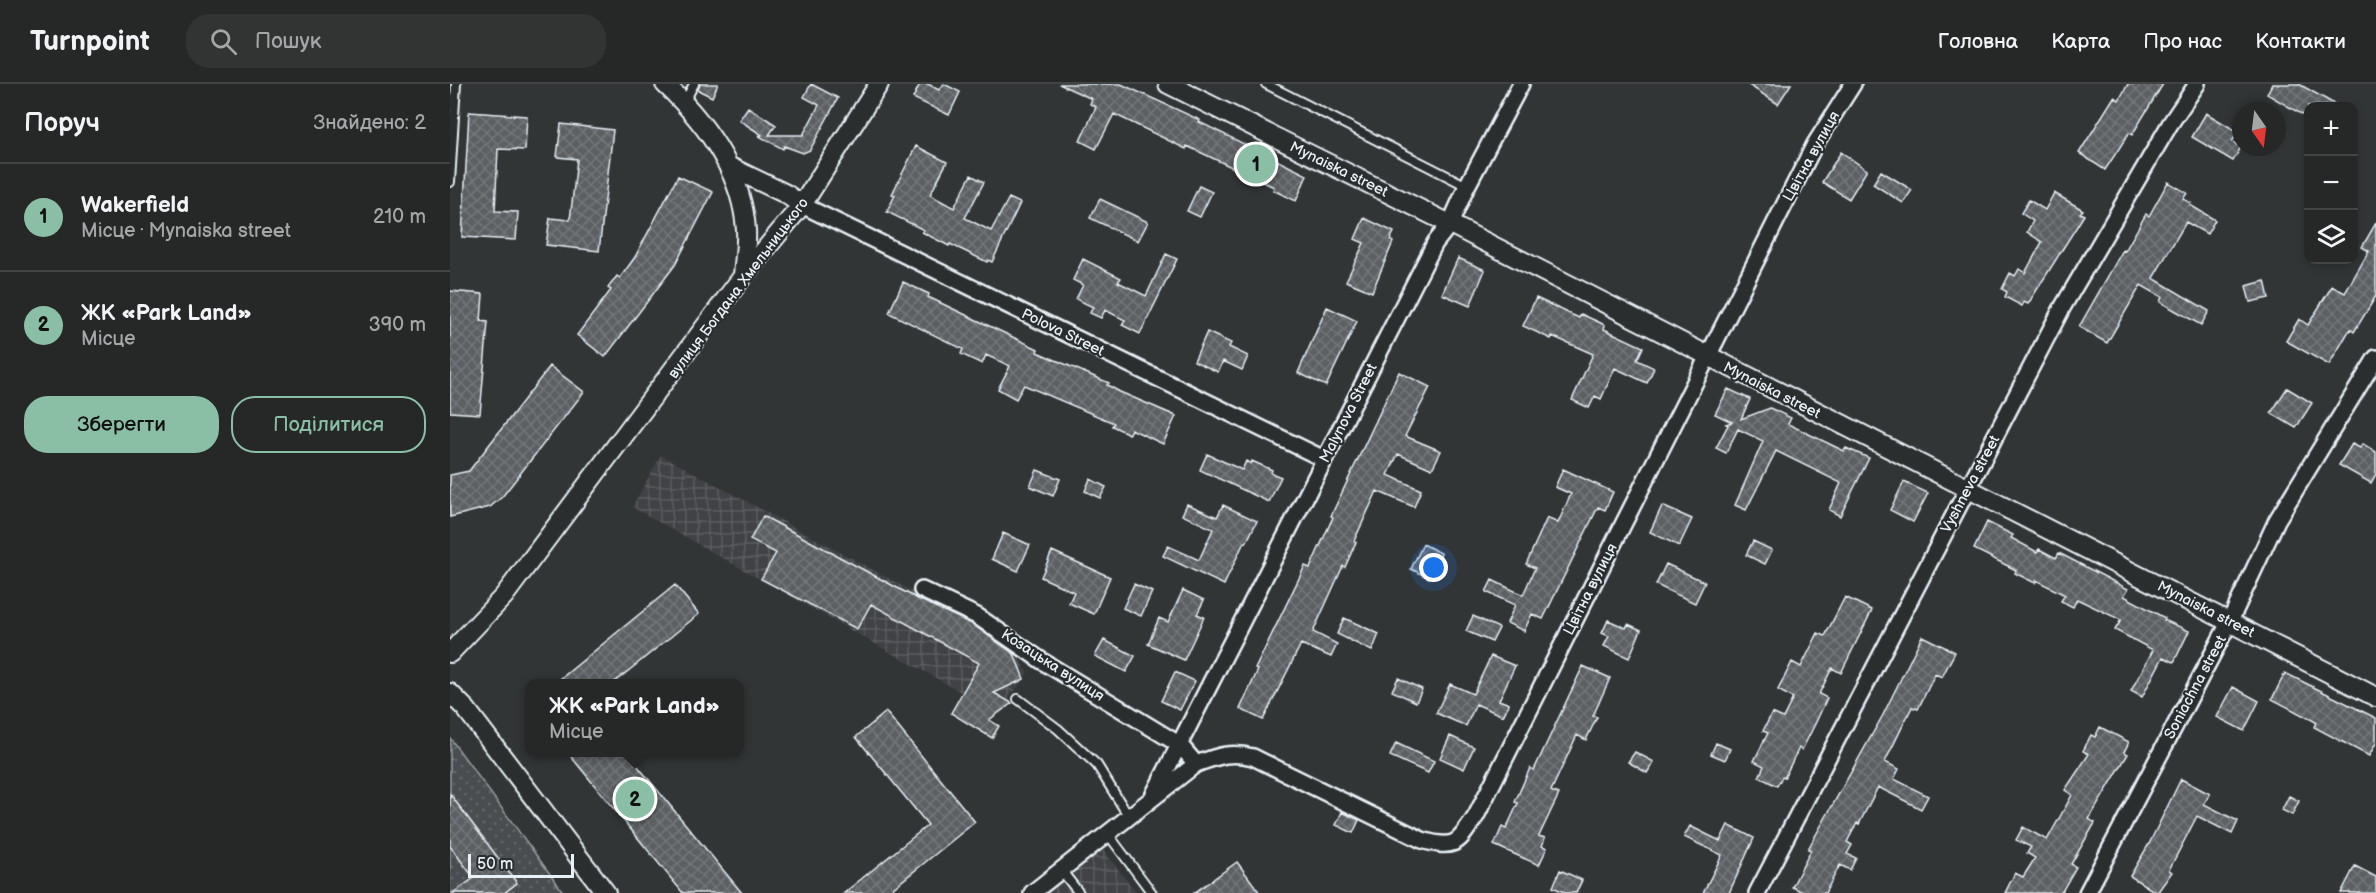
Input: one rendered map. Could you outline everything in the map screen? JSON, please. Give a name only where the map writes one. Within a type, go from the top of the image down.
[{"type":"street","points":[[665,84],[701,123],[730,167],[744,214],[746,232],[743,276]]},
{"type":"street","name":"вулиця Богдана Хмельницького","points":[[450,653],[504,596],[743,276],[802,205],[879,84]]},
{"type":"street","name":"Mynaiska street","points":[[1167,84],[1450,224],[2376,697]]},
{"type":"street","name":"Malynova Street","points":[[1150,801],[1324,459],[1436,243],[1450,224],[1467,186],[1521,84]]},
{"type":"street","name":"Цвітна вулиця","points":[[1032,893],[1196,764],[1224,754],[1238,753],[1253,757],[1422,840],[1441,846],[1452,844],[1461,837],[1476,816],[1815,144],[1853,84]]},
{"type":"street","name":"Vyshneva street","points":[[1757,893],[2062,308],[2170,124],[2197,84]]},
{"type":"street","points":[[730,167],[786,194],[802,205]]},
{"type":"street","name":"Polova Street","points":[[802,205],[1324,459]]},
{"type":"street","name":"Soniachna street","points":[[2087,893],[2230,621],[2277,520],[2376,358]]},
{"type":"street","name":"Козацька вулиця","points":[[922,590],[976,616],[1042,661],[1180,745],[1196,764]]},
{"type":"street","points":[[450,693],[466,709],[606,893]]},
{"type":"lane","points":[[450,182],[456,84]]},
{"type":"lane","points":[[684,102],[694,84]]},
{"type":"lane","points":[[1266,84],[1467,186]]},
{"type":"lane","points":[[1018,699],[1058,729],[1097,765],[1129,818]]},
{"type":"lane","points":[[1108,834],[1152,893]]},
{"type":"lane","points":[[1061,870],[1078,893]]},
{"type":"shaded area","points":[[661,455],[1008,643],[1028,673],[998,713],[632,507]]},
{"type":"shaded area","points":[[450,738],[564,893],[450,893]]},
{"type":"shaded area","points":[[1103,850],[1137,893],[1047,893]]},
{"type":"building","points":[[700,84],[718,84],[712,97],[698,90]]},
{"type":"building","points":[[811,84],[838,98],[810,150],[803,153],[784,146],[783,149],[759,136],[762,135],[739,120],[748,107],[776,125],[769,135],[803,135],[819,105],[804,97]]},
{"type":"building","points":[[920,84],[928,84],[939,90],[944,84],[960,92],[949,115],[913,98]]},
{"type":"building","points":[[1059,84],[1121,84],[1200,120],[1199,122],[1307,175],[1296,201],[1273,190],[1274,187],[1187,146],[1186,149],[1114,114],[1096,149],[1080,141],[1096,107],[1090,104],[1092,99]]},
{"type":"building","points":[[1747,84],[1791,84],[1778,104]]},
{"type":"building","points":[[2128,84],[2163,84],[2132,135],[2129,133],[2105,170],[2079,153],[2114,97],[2119,100]]},
{"type":"building","points":[[2272,84],[2299,84],[2331,102],[2304,102],[2304,116],[2286,105],[2286,102],[2281,102],[2267,94]]},
{"type":"building","points":[[469,112],[527,116],[525,150],[498,149],[495,211],[518,212],[516,240],[462,237]]},
{"type":"building","points":[[2206,113],[2232,128],[2232,156],[2236,156],[2233,161],[2192,137]]},
{"type":"building","points":[[561,124],[613,130],[599,251],[546,245],[550,218],[570,220],[577,159],[557,157]]},
{"type":"building","points":[[916,146],[947,162],[930,195],[954,208],[971,175],[984,182],[965,218],[991,231],[1009,198],[1020,203],[992,262],[988,260],[987,262],[950,244],[949,246],[922,232],[924,230],[887,212],[895,195],[892,194]]},
{"type":"building","points":[[1841,152],[1867,170],[1849,199],[1822,182]]},
{"type":"building","points":[[1881,171],[1912,190],[1903,203],[1873,184]]},
{"type":"building","points":[[678,176],[713,192],[675,265],[605,357],[577,335],[611,290],[608,288],[617,276],[620,278],[635,257]]},
{"type":"building","points":[[2168,182],[2187,193],[2183,199],[2191,203],[2190,205],[2215,220],[2207,234],[2186,222],[2153,278],[2209,311],[2201,325],[2160,302],[2162,297],[2141,285],[2107,343],[2079,327],[2123,250],[2125,251],[2146,214],[2149,216]]},
{"type":"building","points":[[1199,186],[1212,192],[1200,217],[1187,211]]},
{"type":"building","points":[[2054,193],[2083,210],[2080,213],[2084,215],[2028,304],[2024,302],[2022,306],[2005,297],[2007,292],[2002,289],[2010,273],[2015,276],[2019,269],[2025,273],[2042,242],[2027,232],[2033,221],[2021,213],[2029,200],[2045,210]]},
{"type":"building","points":[[1100,199],[1148,222],[1138,241],[1090,218]]},
{"type":"building","points":[[1364,218],[1394,232],[1390,240],[1393,242],[1372,292],[1346,281],[1364,243],[1355,239]]},
{"type":"building","points":[[2376,223],[2376,296],[2354,332],[2350,329],[2329,365],[2286,341],[2299,319],[2308,325],[2332,286],[2345,293],[2369,251],[2362,247]]},
{"type":"building","points":[[1166,254],[1177,259],[1140,334],[1122,325],[1125,320],[1105,310],[1101,318],[1090,313],[1093,307],[1076,299],[1083,285],[1073,280],[1083,259],[1121,278],[1118,282],[1146,296]]},
{"type":"building","points":[[1458,258],[1485,270],[1470,306],[1442,294]]},
{"type":"building","points":[[2265,281],[2269,298],[2250,302],[2246,286]]},
{"type":"building","points":[[903,282],[929,294],[928,297],[1038,349],[1037,352],[1109,383],[1107,385],[1120,392],[1176,416],[1163,444],[1131,429],[1129,434],[1112,426],[1114,423],[1024,385],[1016,399],[998,389],[1010,366],[986,355],[982,364],[961,354],[963,349],[889,313]]},
{"type":"building","points":[[450,291],[483,294],[481,321],[488,322],[480,414],[450,412]]},
{"type":"building","points":[[1536,298],[1579,318],[1581,314],[1605,325],[1604,329],[1643,347],[1637,360],[1654,368],[1647,383],[1615,368],[1601,399],[1595,396],[1589,408],[1572,400],[1593,354],[1523,326]]},
{"type":"building","points":[[1327,307],[1357,321],[1326,386],[1298,373]]},
{"type":"building","points":[[1207,332],[1231,343],[1229,347],[1248,356],[1242,370],[1223,361],[1218,372],[1194,361]]},
{"type":"building","points":[[550,366],[584,392],[502,497],[490,507],[450,517],[450,475],[469,471]]},
{"type":"building","points":[[1399,372],[1430,387],[1405,436],[1441,451],[1432,469],[1398,454],[1388,475],[1421,490],[1414,507],[1377,491],[1345,567],[1343,566],[1313,632],[1337,644],[1331,657],[1301,644],[1263,720],[1240,709],[1258,670],[1255,669],[1305,566],[1310,568],[1333,517],[1331,516]]},
{"type":"building","points":[[2287,388],[2312,403],[2296,428],[2271,413]]},
{"type":"building","points":[[1728,389],[1750,399],[1741,419],[1770,408],[1791,418],[1788,424],[1844,451],[1846,448],[1869,458],[1840,516],[1829,510],[1841,483],[1776,451],[1746,510],[1735,505],[1763,441],[1738,429],[1726,453],[1716,448],[1728,425],[1726,424],[1732,422],[1715,414]]},
{"type":"building","points":[[2352,444],[2360,448],[2363,444],[2376,452],[2376,474],[2371,483],[2339,465]]},
{"type":"building","points":[[1207,454],[1242,470],[1246,461],[1251,464],[1252,461],[1272,470],[1271,473],[1281,477],[1269,502],[1200,470]]},
{"type":"building","points":[[1563,469],[1613,492],[1605,510],[1598,507],[1543,619],[1532,614],[1524,631],[1507,623],[1515,605],[1486,592],[1492,580],[1523,595],[1535,568],[1526,564],[1547,518],[1558,523],[1571,494],[1555,487]]},
{"type":"building","points":[[1037,470],[1060,479],[1053,496],[1030,486]]},
{"type":"building","points":[[1090,479],[1106,487],[1100,498],[1085,491]]},
{"type":"building","points":[[1904,482],[1928,493],[1913,522],[1890,510]]},
{"type":"building","points":[[1187,504],[1217,517],[1223,505],[1257,521],[1246,543],[1244,542],[1224,585],[1163,556],[1168,546],[1199,560],[1213,529],[1182,515]]},
{"type":"building","points":[[1662,506],[1692,519],[1679,546],[1650,532]]},
{"type":"building","points":[[763,516],[918,599],[972,624],[1014,654],[1024,679],[994,693],[1012,703],[989,720],[999,726],[992,738],[951,713],[979,663],[871,604],[857,629],[761,579],[776,553],[750,540]]},
{"type":"building","points":[[1987,522],[2013,535],[2011,538],[2037,552],[2039,549],[2056,558],[2059,553],[2128,589],[2124,596],[2165,618],[2164,620],[2189,631],[2174,662],[2163,657],[2142,697],[2131,691],[2153,650],[2115,630],[2121,620],[2077,599],[2073,607],[2061,601],[2065,595],[2036,580],[2035,583],[2015,573],[2016,570],[1974,549]]},
{"type":"building","points":[[1003,533],[1030,545],[1018,571],[992,559]]},
{"type":"building","points":[[1753,541],[1772,550],[1765,564],[1746,555]]},
{"type":"building","points":[[1423,544],[1441,553],[1429,578],[1411,569]]},
{"type":"building","points":[[1052,551],[1110,577],[1094,614],[1069,603],[1074,592],[1041,577]]},
{"type":"building","points":[[1666,564],[1705,582],[1695,603],[1656,585]]},
{"type":"building","points":[[1134,584],[1152,592],[1141,616],[1123,608]]},
{"type":"building","points":[[675,585],[699,614],[618,679],[560,679]]},
{"type":"building","points":[[1183,590],[1204,600],[1197,614],[1204,617],[1184,660],[1148,644],[1159,618],[1168,622]]},
{"type":"building","points":[[1845,597],[1872,610],[1841,673],[1832,668],[1819,694],[1827,698],[1816,722],[1802,750],[1799,748],[1784,778],[1782,777],[1777,786],[1759,777],[1764,766],[1754,761],[1768,733],[1763,731],[1772,713],[1783,718],[1793,698],[1778,690],[1792,662],[1801,667],[1818,633],[1825,636]]},
{"type":"building","points":[[1473,616],[1499,628],[1492,642],[1466,631]]},
{"type":"building","points":[[1344,618],[1379,634],[1372,651],[1337,634]]},
{"type":"building","points":[[1608,620],[1626,628],[1628,624],[1641,630],[1629,658],[1604,646],[1609,636],[1602,633]]},
{"type":"building","points":[[1922,636],[1955,652],[1942,677],[1935,674],[1918,709],[1912,707],[1885,762],[1899,769],[1894,779],[1928,796],[1921,809],[1878,787],[1847,842],[1852,845],[1847,854],[1856,858],[1850,870],[1840,865],[1825,893],[1805,893],[1792,887],[1811,850],[1808,849],[1883,715]]},
{"type":"building","points":[[1104,640],[1135,656],[1126,672],[1095,656]]},
{"type":"building","points":[[1491,656],[1515,666],[1499,700],[1509,704],[1503,716],[1476,704],[1466,726],[1436,713],[1450,684],[1473,694]]},
{"type":"building","points":[[1583,666],[1610,678],[1593,716],[1597,717],[1586,740],[1577,735],[1551,791],[1559,794],[1539,836],[1545,838],[1542,846],[1547,848],[1539,865],[1494,845],[1502,827],[1506,829],[1530,768],[1534,770]]},
{"type":"building","points":[[1175,672],[1195,681],[1180,710],[1161,701]]},
{"type":"building","points":[[2285,673],[2376,718],[2376,743],[2369,756],[2314,727],[2316,722],[2272,699]]},
{"type":"building","points":[[1398,678],[1422,689],[1416,702],[1392,691]]},
{"type":"building","points":[[2233,687],[2259,701],[2244,731],[2217,717]]},
{"type":"building","points":[[886,712],[975,822],[887,893],[844,893],[928,825],[856,737]]},
{"type":"building","points":[[2100,727],[2129,742],[2124,752],[2128,754],[2089,819],[2095,823],[2071,864],[2076,867],[2061,893],[2005,893],[2015,873],[2023,877],[2035,858],[2027,853],[2031,847],[2016,840],[2023,827],[2047,840],[2072,795],[2065,790],[2089,754],[2083,751],[2091,735],[2095,737]]},
{"type":"building","points":[[1450,736],[1474,747],[1464,769],[1440,758]]},
{"type":"building","points":[[1396,743],[1434,761],[1428,773],[1390,756]]},
{"type":"building","points":[[1716,743],[1730,749],[1725,760],[1711,754]]},
{"type":"building","points":[[1635,752],[1654,762],[1647,773],[1628,762]]},
{"type":"building","points":[[571,757],[630,757],[742,893],[683,893]]},
{"type":"building","points":[[2181,779],[2210,794],[2204,804],[2238,821],[2232,834],[2197,816],[2169,870],[2172,872],[2157,893],[2130,876],[2149,844]]},
{"type":"building","points":[[450,794],[517,883],[504,893],[453,893],[474,878],[450,846]]},
{"type":"building","points":[[2289,796],[2299,801],[2292,815],[2282,810]]},
{"type":"building","points":[[1342,812],[1359,820],[1353,833],[1336,825]]},
{"type":"building","points":[[1728,825],[1754,838],[1729,893],[1703,893],[1722,855],[1684,837],[1690,826],[1720,841]]},
{"type":"building","points":[[1237,862],[1260,893],[1194,893]]},
{"type":"building","points":[[2355,866],[2376,877],[2376,893],[2341,893]]},
{"type":"building","points":[[1560,870],[1582,880],[1576,893],[1566,893],[1553,887]]},
{"type":"place","name":"Wakerfield","points":[[1256,164]]},
{"type":"place","name":"ЖК «Park Land»","points":[[635,799]]}]
